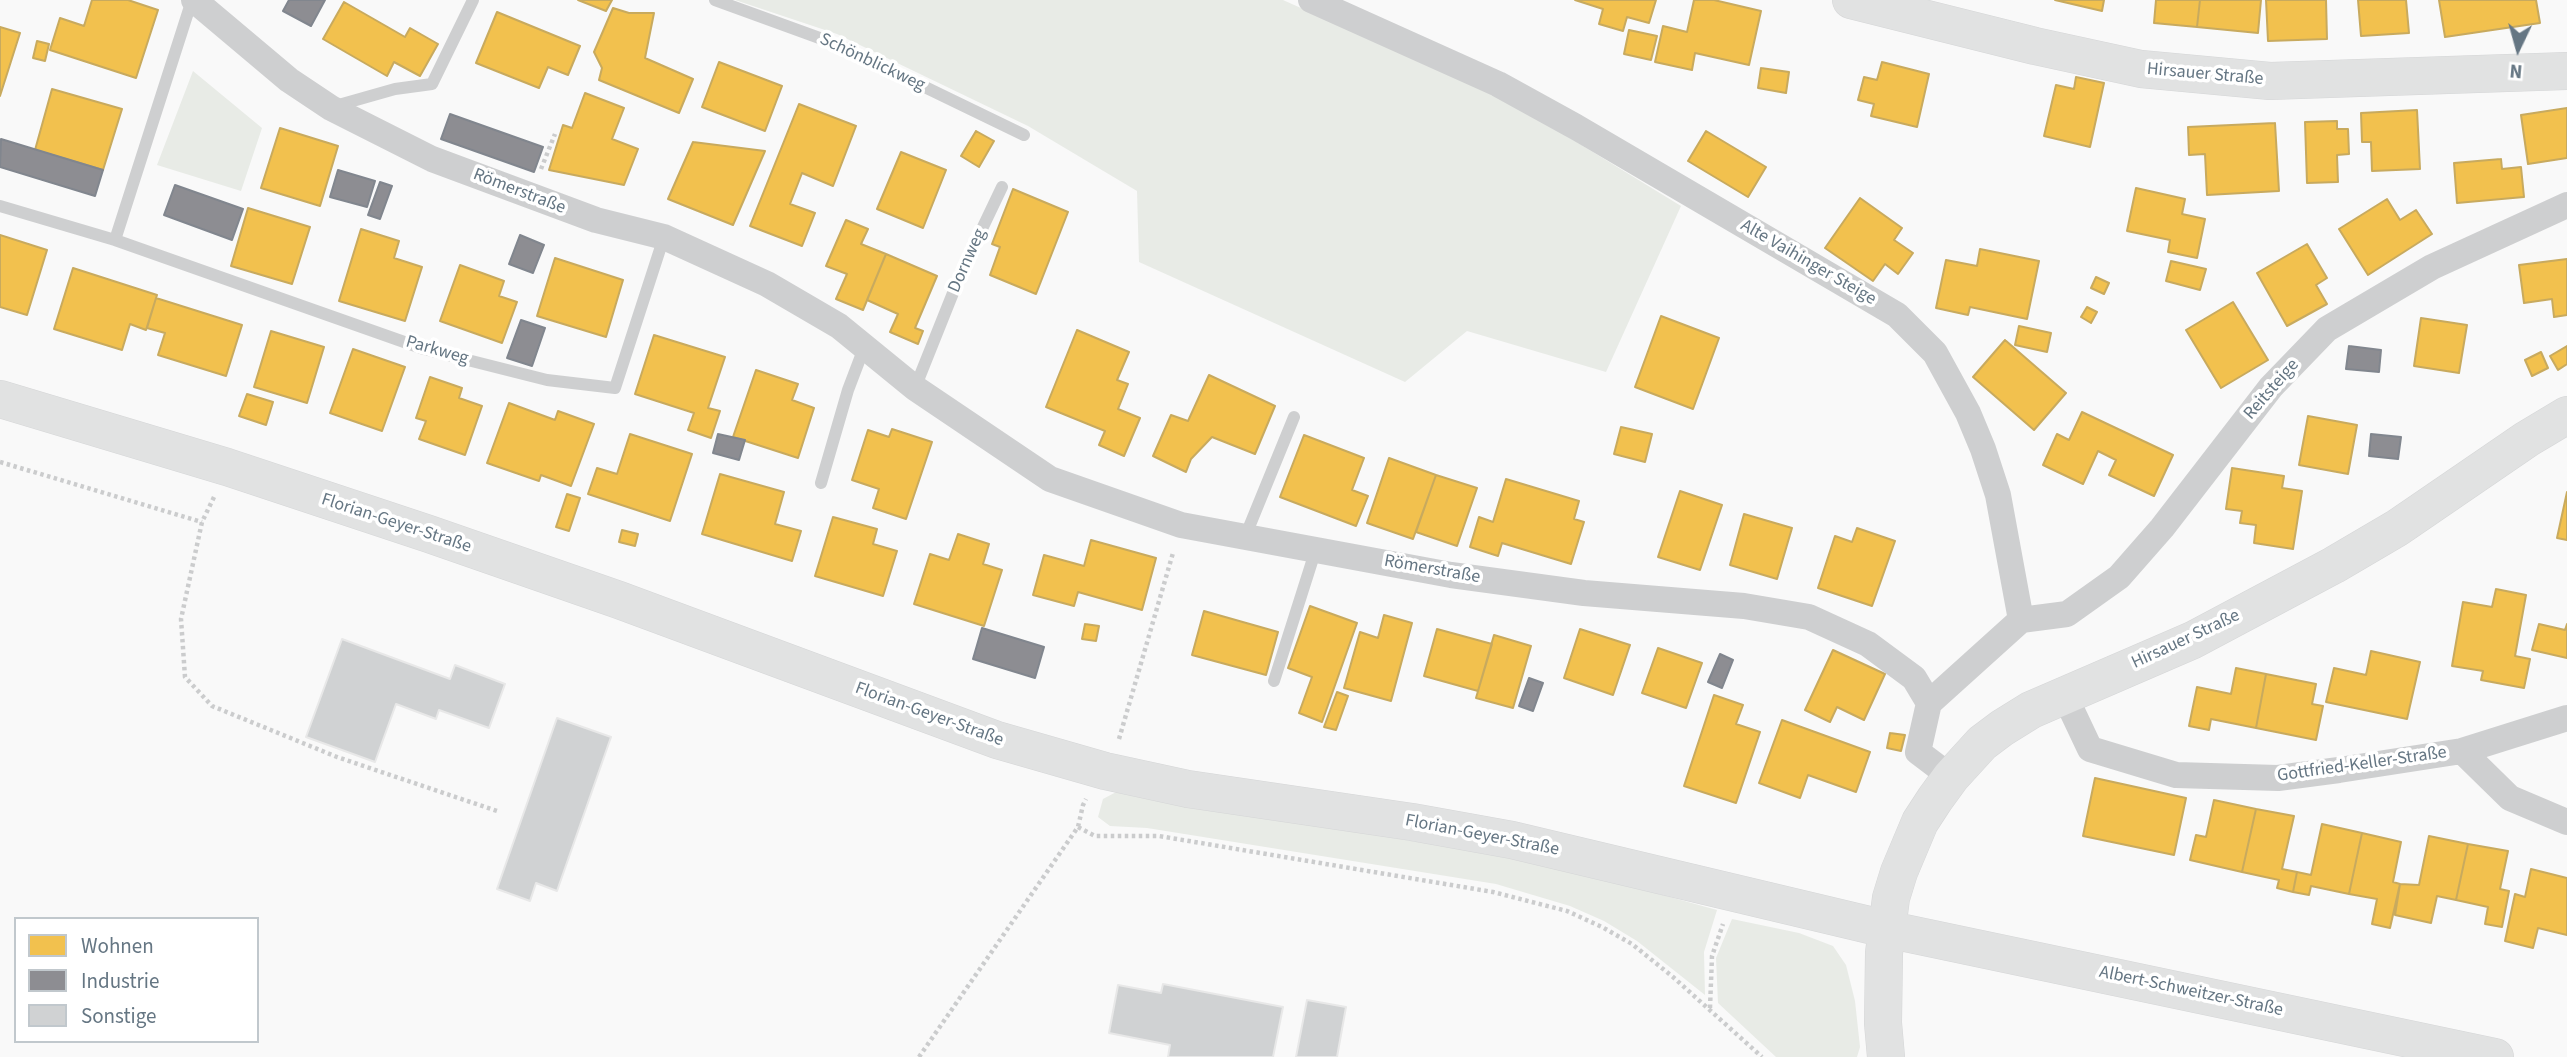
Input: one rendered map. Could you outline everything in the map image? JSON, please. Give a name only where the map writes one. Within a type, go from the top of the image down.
[{"type":"street","name":"Römerstraße","points":[[193,0],[259,56],[331,107],[432,159],[596,220],[664,237],[767,284],[839,326],[915,388],[1050,479],[1181,525],[1451,575],[1584,593],[1744,606],[1809,617],[1868,644],[1914,678],[1929,703]]},
{"type":"street","name":"Alte Vaihinger Steige","points":[[1311,0],[1498,84],[1897,315],[1935,353],[1968,412],[1998,495],[2021,620]]},
{"type":"street","name":"Hirsauer Straße","points":[[1851,0],[2035,46],[2141,69],[2270,81],[2567,71]]},
{"type":"street","name":"Reitsteige","points":[[2021,620],[2067,614],[2119,577],[2162,528],[2271,387],[2328,329],[2432,267],[2567,205]]},
{"type":"street","name":"Florian-Geyer-Straße","points":[[0,399],[227,467],[620,600],[997,740],[1105,771],[1213,793],[1412,822],[1512,840],[1886,929]]},
{"type":"street","name":"Hirsauer Straße","points":[[1886,1057],[1882,1005],[1886,929],[1891,898],[1908,846],[1920,822],[1951,777],[1982,743],[2002,727],[2064,694],[2193,640],[2334,565],[2397,527],[2567,415]]},
{"type":"street","points":[[1951,777],[1919,752],[1929,703],[2021,620]]},
{"type":"street","name":"Gottfried-Keller-Straße","points":[[2064,694],[2090,749],[2176,775],[2278,778],[2462,751],[2567,718]]},
{"type":"street","points":[[2462,751],[2510,798],[2567,822]]},
{"type":"street","name":"Albert-Schweitzer-Straße","points":[[1886,929],[2496,1057]]},
{"type":"lane","points":[[115,240],[193,0]]},
{"type":"lane","points":[[331,107],[394,89],[432,84],[455,42],[472,0]]},
{"type":"lane","name":"Schönblickweg","points":[[715,0],[836,44],[1024,135]]},
{"type":"lane","name":"Dornweg","points":[[915,388],[961,273],[1002,187]]},
{"type":"lane","name":"Parkweg","points":[[0,206],[115,240],[424,349],[547,380],[615,387],[664,237]]},
{"type":"lane","points":[[821,483],[848,390],[864,348]]},
{"type":"lane","points":[[1245,537],[1294,417]]},
{"type":"lane","points":[[1274,681],[1316,550]]},
{"type":"path","points":[[531,197],[555,134]]},
{"type":"path","points":[[0,463],[202,522]]},
{"type":"path","points":[[227,467],[202,522],[181,619],[185,677],[212,706],[337,757],[500,812]]},
{"type":"path","points":[[1105,771],[1114,756],[1181,525]]},
{"type":"path","points":[[919,1057],[1078,827],[1096,836],[1159,836],[1493,892],[1567,911],[1632,944],[1710,1009],[1762,1057]]},
{"type":"path","points":[[1710,1009],[1712,956],[1733,891]]},
{"type":"shaded area","points":[[735,0],[1283,0],[1493,94],[1681,206],[1606,372],[1467,331],[1405,382],[1139,262],[1137,191],[1028,126],[837,34]]},
{"type":"shaded area","points":[[193,71],[262,128],[241,191],[157,165]]},
{"type":"shaded area","points":[[1118,791],[1507,857],[1583,873],[1717,910],[1704,952],[1705,995],[1637,941],[1604,921],[1570,906],[1496,884],[1147,828],[1110,826],[1098,817],[1103,799]]},
{"type":"shaded area","points":[[1732,919],[1799,933],[1833,946],[1846,965],[1855,1001],[1860,1047],[1857,1057],[1776,1057],[1718,1003],[1716,958]]},
{"type":"building: Wohnen","points":[[92,0],[128,0],[158,10],[136,78],[50,50],[60,18],[84,26]]},
{"type":"building: Wohnen","points":[[578,0],[612,0],[606,11]]},
{"type":"building: Wohnen","points":[[1575,0],[1656,0],[1649,23],[1627,17],[1623,31],[1599,24],[1603,9]]},
{"type":"building: Wohnen","points":[[1694,0],[1714,0],[1761,11],[1749,65],[1695,53],[1692,70],[1655,62],[1663,26],[1687,32]]},
{"type":"building: Wohnen","points":[[2055,0],[2104,0],[2102,11]]},
{"type":"building: Wohnen","points":[[2156,0],[2200,0],[2197,27],[2154,23]]},
{"type":"building: Wohnen","points":[[2200,0],[2261,0],[2258,33],[2197,27]]},
{"type":"building: Wohnen","points":[[2266,0],[2326,0],[2327,39],[2268,41]]},
{"type":"building: Wohnen","points":[[2358,0],[2406,0],[2409,33],[2361,36]]},
{"type":"building: Wohnen","points":[[2439,0],[2536,0],[2540,23],[2445,37]]},
{"type":"building: Wohnen","points":[[344,2],[405,37],[410,28],[438,44],[420,76],[394,62],[387,76],[323,39]]},
{"type":"building: Wohnen","points":[[613,8],[629,13],[654,13],[645,58],[693,79],[679,113],[599,80],[602,68],[594,52]]},
{"type":"building: Wohnen","points":[[497,12],[580,46],[568,75],[548,67],[539,88],[476,63]]},
{"type":"building: Wohnen","points":[[0,27],[20,33],[0,96]]},
{"type":"building: Wohnen","points":[[1629,30],[1657,36],[1651,60],[1624,54]]},
{"type":"building: Wohnen","points":[[37,41],[49,44],[45,61],[33,58]]},
{"type":"building: Wohnen","points":[[719,62],[782,86],[765,131],[702,107]]},
{"type":"building: Wohnen","points":[[1882,62],[1929,74],[1917,127],[1871,116],[1874,104],[1858,100],[1864,77],[1877,80]]},
{"type":"building: Wohnen","points":[[1761,68],[1789,72],[1786,93],[1758,88]]},
{"type":"building: Wohnen","points":[[2076,77],[2104,83],[2090,147],[2044,136],[2056,85],[2074,89]]},
{"type":"building: Wohnen","points":[[52,89],[122,109],[103,170],[35,150]]},
{"type":"building: Wohnen","points":[[585,93],[624,108],[612,139],[638,149],[624,185],[549,170],[563,125],[572,128]]},
{"type":"building: Wohnen","points":[[799,104],[856,126],[833,186],[802,173],[790,204],[815,213],[802,246],[750,226]]},
{"type":"building: Wohnen","points":[[2567,108],[2567,158],[2528,164],[2521,115]]},
{"type":"building: Wohnen","points":[[2417,110],[2420,169],[2372,171],[2371,142],[2362,142],[2361,113]]},
{"type":"building: Wohnen","points":[[2337,121],[2337,129],[2348,129],[2349,154],[2337,155],[2338,182],[2307,183],[2305,122]]},
{"type":"building: Wohnen","points":[[2275,123],[2279,191],[2207,195],[2205,154],[2189,155],[2188,127]]},
{"type":"building: Wohnen","points":[[280,128],[338,146],[320,206],[261,188]]},
{"type":"building: Wohnen","points":[[976,131],[994,141],[979,167],[961,156]]},
{"type":"building: Wohnen","points":[[1706,131],[1766,167],[1748,197],[1688,161]]},
{"type":"building: Wohnen","points":[[693,142],[765,151],[733,225],[668,199]]},
{"type":"building: Wohnen","points":[[901,152],[946,170],[923,228],[877,209]]},
{"type":"building: Wohnen","points":[[2501,159],[2502,169],[2521,167],[2524,197],[2457,203],[2454,163]]},
{"type":"building: Wohnen","points":[[2136,188],[2185,199],[2182,214],[2205,219],[2197,258],[2168,252],[2170,240],[2127,231]]},
{"type":"building: Wohnen","points":[[1013,189],[1068,212],[1036,294],[990,275],[1000,247],[992,244]]},
{"type":"building: Wohnen","points":[[1860,198],[1902,228],[1894,240],[1913,253],[1898,274],[1885,264],[1873,281],[1825,248]]},
{"type":"building: Wohnen","points":[[2387,199],[2400,220],[2416,210],[2432,234],[2368,275],[2339,229]]},
{"type":"building: Wohnen","points":[[248,208],[310,227],[292,284],[231,266]]},
{"type":"building: Wohnen","points":[[846,220],[868,229],[861,244],[886,254],[863,310],[836,299],[847,274],[826,266]]},
{"type":"building: Wohnen","points":[[361,229],[399,241],[394,258],[422,267],[405,321],[339,301]]},
{"type":"building: Wohnen","points":[[0,235],[47,250],[27,315],[0,307]]},
{"type":"building: Wohnen","points":[[2307,244],[2327,278],[2316,285],[2327,304],[2287,326],[2257,273]]},
{"type":"building: Wohnen","points":[[1980,249],[2039,261],[2027,319],[1970,307],[1968,315],[1936,308],[1946,260],[1977,266]]},
{"type":"building: Wohnen","points":[[886,254],[937,276],[915,328],[923,331],[918,344],[890,332],[898,314],[867,300]]},
{"type":"building: Wohnen","points":[[555,258],[623,280],[606,337],[537,316]]},
{"type":"building: Wohnen","points":[[2567,259],[2567,315],[2554,317],[2552,299],[2524,303],[2519,265]]},
{"type":"building: Wohnen","points":[[2171,261],[2206,269],[2200,290],[2166,281]]},
{"type":"building: Wohnen","points":[[460,265],[504,281],[499,296],[517,302],[502,343],[440,321]]},
{"type":"building: Wohnen","points":[[73,268],[157,295],[146,330],[130,324],[122,350],[54,329]]},
{"type":"building: Wohnen","points":[[2096,277],[2109,283],[2104,294],[2091,288]]},
{"type":"building: Wohnen","points":[[156,298],[242,325],[226,376],[158,355],[165,333],[147,328]]},
{"type":"building: Wohnen","points":[[2233,302],[2268,360],[2221,388],[2186,330]]},
{"type":"building: Wohnen","points":[[2087,307],[2097,312],[2091,323],[2081,317]]},
{"type":"building: Wohnen","points":[[1661,316],[1719,338],[1693,409],[1635,387]]},
{"type":"building: Wohnen","points":[[2421,318],[2467,325],[2459,373],[2414,366]]},
{"type":"building: Wohnen","points":[[2019,326],[2051,333],[2047,352],[2015,345]]},
{"type":"building: Wohnen","points":[[1077,330],[1129,352],[1117,380],[1128,384],[1118,409],[1140,418],[1124,456],[1099,445],[1105,431],[1046,407]]},
{"type":"building: Wohnen","points":[[271,331],[324,347],[307,403],[254,387]]},
{"type":"building: Wohnen","points":[[654,335],[725,357],[708,408],[720,411],[711,438],[688,430],[694,413],[635,394]]},
{"type":"building: Wohnen","points":[[2005,340],[2066,393],[2034,430],[1973,377]]},
{"type":"building: Wohnen","points":[[2567,346],[2567,364],[2558,370],[2550,356]]},
{"type":"building: Wohnen","points":[[353,349],[405,367],[382,431],[330,413]]},
{"type":"building: Wohnen","points":[[2541,352],[2548,368],[2532,376],[2525,360]]},
{"type":"building: Wohnen","points":[[756,370],[798,384],[792,400],[814,408],[798,458],[733,437]]},
{"type":"building: Wohnen","points":[[1209,375],[1275,406],[1255,454],[1212,437],[1191,459],[1186,472],[1153,456],[1171,415],[1188,421]]},
{"type":"building: Wohnen","points":[[430,377],[462,388],[459,398],[482,406],[465,455],[419,439],[426,421],[416,418]]},
{"type":"building: Wohnen","points":[[247,394],[273,402],[266,425],[239,416]]},
{"type":"building: Wohnen","points":[[509,403],[555,420],[558,411],[594,424],[571,486],[541,475],[539,481],[487,463]]},
{"type":"building: Wohnen","points":[[2082,412],[2173,455],[2154,496],[2109,475],[2116,460],[2098,451],[2083,484],[2043,465],[2057,434],[2069,440]]},
{"type":"building: Wohnen","points":[[2308,416],[2357,425],[2348,474],[2299,465]]},
{"type":"building: Wohnen","points":[[1621,427],[1652,434],[1645,462],[1614,454]]},
{"type":"building: Wohnen","points":[[892,429],[932,442],[906,519],[873,508],[879,489],[852,480],[868,430],[889,437]]},
{"type":"building: Wohnen","points":[[630,434],[692,454],[670,521],[588,494],[597,468],[617,474]]},
{"type":"building: Wohnen","points":[[1304,435],[1364,458],[1352,490],[1368,496],[1356,526],[1280,497]]},
{"type":"building: Wohnen","points":[[1389,458],[1436,475],[1413,539],[1367,523]]},
{"type":"building: Wohnen","points":[[2232,468],[2284,476],[2282,488],[2302,491],[2293,549],[2254,543],[2256,525],[2240,523],[2242,511],[2226,509]]},
{"type":"building: Wohnen","points":[[720,474],[784,492],[775,524],[801,531],[792,561],[702,534]]},
{"type":"building: Wohnen","points":[[1436,475],[1477,488],[1457,546],[1416,532]]},
{"type":"building: Wohnen","points":[[1506,479],[1579,501],[1574,519],[1584,522],[1571,564],[1502,543],[1498,556],[1470,547],[1479,517],[1493,522]]},
{"type":"building: Wohnen","points":[[1680,491],[1722,505],[1700,570],[1658,557]]},
{"type":"building: Wohnen","points":[[2567,492],[2567,540],[2557,538]]},
{"type":"building: Wohnen","points":[[567,494],[580,498],[569,531],[556,527]]},
{"type":"building: Wohnen","points":[[1744,514],[1792,528],[1777,579],[1730,565]]},
{"type":"building: Wohnen","points":[[833,517],[877,529],[873,544],[897,551],[883,596],[815,576]]},
{"type":"building: Wohnen","points":[[1857,528],[1895,541],[1872,606],[1818,588],[1835,536],[1852,542]]},
{"type":"building: Wohnen","points":[[622,530],[638,534],[635,546],[619,542]]},
{"type":"building: Wohnen","points":[[958,534],[989,544],[983,564],[1002,570],[984,626],[914,604],[930,554],[949,560]]},
{"type":"building: Wohnen","points":[[1091,540],[1156,558],[1142,610],[1078,592],[1074,606],[1033,595],[1044,555],[1084,566]]},
{"type":"building: Wohnen","points":[[2496,589],[2526,595],[2515,656],[2530,659],[2524,688],[2481,680],[2483,671],[2452,666],[2463,602],[2492,607]]},
{"type":"building: Wohnen","points":[[1310,606],[1357,623],[1322,722],[1299,713],[1312,677],[1288,668]]},
{"type":"building: Wohnen","points":[[1204,611],[1278,632],[1266,675],[1192,655]]},
{"type":"building: Wohnen","points":[[1384,615],[1412,623],[1391,701],[1344,688],[1360,632],[1378,638]]},
{"type":"building: Wohnen","points":[[1085,624],[1099,626],[1096,641],[1082,639]]},
{"type":"building: Wohnen","points":[[2539,624],[2565,630],[2567,624],[2567,658],[2532,650]]},
{"type":"building: Wohnen","points":[[1437,629],[1492,644],[1478,691],[1424,676]]},
{"type":"building: Wohnen","points":[[1580,629],[1630,645],[1613,695],[1564,678]]},
{"type":"building: Wohnen","points":[[1494,635],[1531,646],[1513,708],[1476,698]]},
{"type":"building: Wohnen","points":[[1658,648],[1702,663],[1686,708],[1642,693]]},
{"type":"building: Wohnen","points":[[1833,650],[1885,674],[1864,720],[1837,707],[1830,722],[1805,710]]},
{"type":"building: Wohnen","points":[[2371,651],[2420,662],[2407,719],[2326,702],[2334,668],[2366,675]]},
{"type":"building: Wohnen","points":[[2236,668],[2266,674],[2256,728],[2211,719],[2209,730],[2189,726],[2197,687],[2231,694]]},
{"type":"building: Wohnen","points":[[2266,674],[2316,684],[2312,704],[2323,706],[2316,740],[2256,728]]},
{"type":"building: Wohnen","points":[[1337,692],[1348,696],[1336,730],[1324,727]]},
{"type":"building: Wohnen","points":[[1714,695],[1743,705],[1736,724],[1760,732],[1736,803],[1684,786]]},
{"type":"building: Wohnen","points":[[1782,720],[1870,752],[1856,792],[1808,775],[1800,798],[1759,783]]},
{"type":"building: Wohnen","points":[[1890,733],[1905,735],[1901,751],[1887,748]]},
{"type":"building: Wohnen","points":[[2095,778],[2186,798],[2174,855],[2083,836]]},
{"type":"building: Wohnen","points":[[2214,800],[2256,809],[2242,872],[2190,860],[2196,835],[2206,837]]},
{"type":"building: Wohnen","points":[[2256,809],[2294,816],[2282,869],[2297,872],[2293,892],[2277,888],[2279,880],[2242,872]]},
{"type":"building: Wohnen","points":[[2322,824],[2362,833],[2349,894],[2311,886],[2309,895],[2293,892],[2297,872],[2311,875]]},
{"type":"building: Wohnen","points":[[2362,833],[2401,842],[2393,882],[2400,884],[2390,928],[2372,924],[2377,899],[2349,894]]},
{"type":"building: Wohnen","points":[[2429,836],[2468,844],[2456,900],[2437,896],[2431,923],[2395,915],[2400,884],[2419,885]]},
{"type":"building: Wohnen","points":[[2468,844],[2508,851],[2500,889],[2509,891],[2502,927],[2485,924],[2488,907],[2456,900]]},
{"type":"building: Wohnen","points":[[2531,869],[2567,878],[2567,935],[2538,928],[2533,948],[2505,941],[2515,894],[2525,897]]},
{"type":"building: Industrie","points":[[289,0],[325,0],[311,26],[283,11]]},
{"type":"building: Industrie","points":[[450,114],[543,147],[534,172],[441,139]]},
{"type":"building: Industrie","points":[[1,139],[103,170],[95,196],[0,167]]},
{"type":"building: Industrie","points":[[338,170],[375,181],[367,207],[330,197]]},
{"type":"building: Industrie","points":[[380,182],[392,186],[380,219],[368,215]]},
{"type":"building: Industrie","points":[[175,185],[243,209],[232,240],[164,215]]},
{"type":"building: Industrie","points":[[520,235],[544,245],[533,273],[509,264]]},
{"type":"building: Industrie","points":[[521,320],[545,328],[532,366],[507,358]]},
{"type":"building: Industrie","points":[[2349,346],[2381,350],[2379,372],[2346,369]]},
{"type":"building: Industrie","points":[[718,434],[745,440],[739,460],[713,453]]},
{"type":"building: Industrie","points":[[2371,434],[2401,437],[2398,459],[2369,456]]},
{"type":"building: Industrie","points":[[982,628],[1044,647],[1035,678],[973,659]]},
{"type":"building: Industrie","points":[[1720,654],[1733,660],[1722,688],[1708,682]]},
{"type":"building: Industrie","points":[[1529,678],[1543,683],[1533,711],[1519,706]]},
{"type":"building: Sonstige","points":[[342,639],[450,679],[455,665],[505,684],[489,728],[439,710],[436,719],[396,704],[375,762],[306,737]]},
{"type":"building: Sonstige","points":[[557,718],[611,737],[557,891],[536,883],[530,901],[497,889]]},
{"type":"building: Sonstige","points":[[1163,984],[1283,1007],[1273,1057],[1168,1057],[1170,1045],[1109,1033],[1118,985],[1161,993]]},
{"type":"building: Sonstige","points":[[1307,1000],[1346,1007],[1337,1057],[1296,1057]]}]
